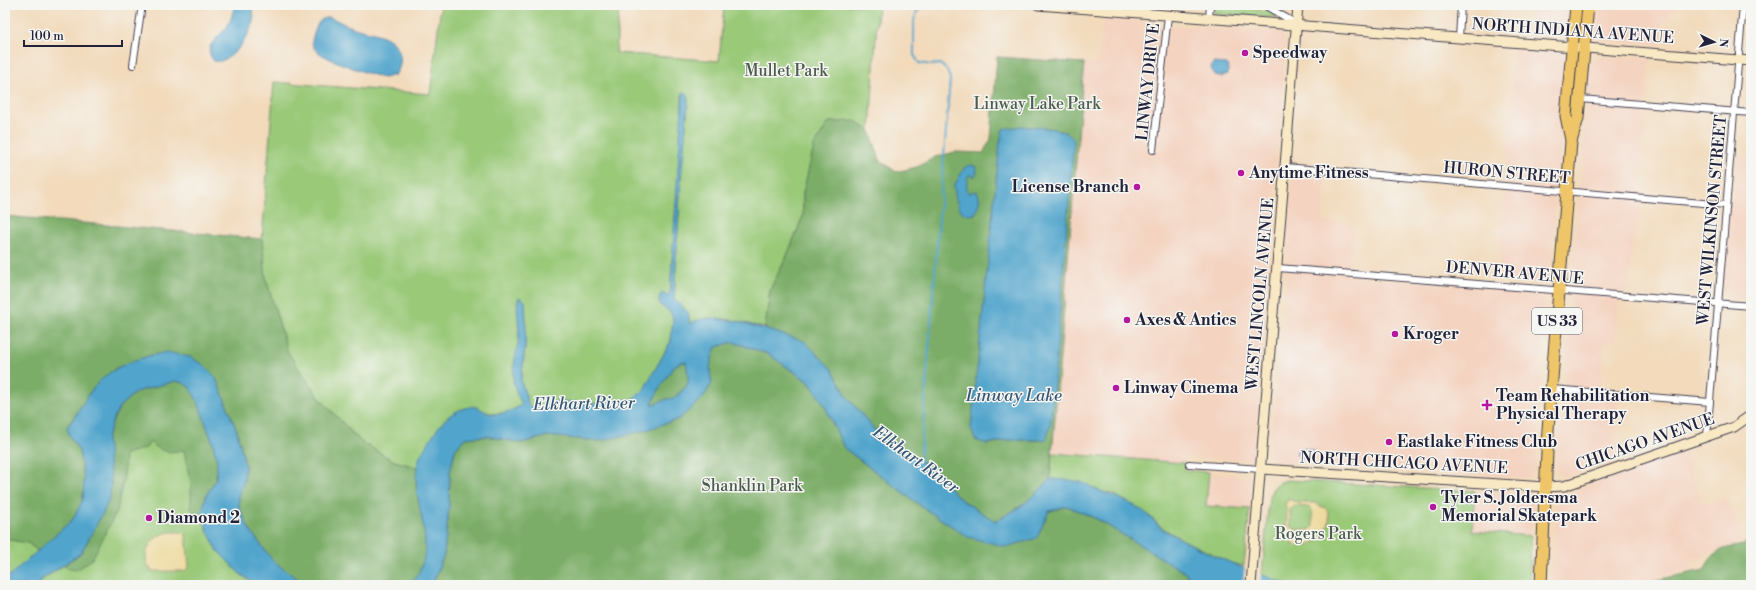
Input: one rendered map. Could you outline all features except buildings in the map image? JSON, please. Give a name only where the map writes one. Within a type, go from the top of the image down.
[{"type":"highway","points":[[1571,142],[1566,116],[1576,5]]},
{"type":"highway","name":"US 33","points":[[1541,585],[1545,487],[1559,290],[1571,142],[1578,118],[1588,5]]},
{"type":"street","points":[[133,65],[142,5]]},
{"type":"street","name":"NORTH INDIANA AVENUE","points":[[1038,5],[1168,16],[1297,24],[1751,61]]},
{"type":"street","points":[[1209,19],[1210,5]]},
{"type":"street","points":[[1264,5],[1297,24]]},
{"type":"street","name":"WEST LINCOLN AVENUE","points":[[1251,585],[1278,268],[1298,5]]},
{"type":"street","points":[[1459,38],[1461,5]]},
{"type":"street","name":"WEST WILKINSON STREET","points":[[1707,437],[1743,5]]},
{"type":"street","name":"LINWAY DRIVE","points":[[1153,150],[1168,16]]},
{"type":"street","points":[[1580,99],[1751,113]]},
{"type":"street","name":"HURON STREET","points":[[1285,167],[1726,205]]},
{"type":"street","name":"DENVER AVENUE","points":[[1278,268],[1718,302],[1751,306]]},
{"type":"street","points":[[1552,388],[1710,402]]},
{"type":"street","name":"CHICAGO AVENUE","points":[[1545,487],[1564,486],[1707,437],[1734,427],[1751,415]]},
{"type":"street","points":[[1189,464],[1261,469]]},
{"type":"street","name":"NORTH CHICAGO AVENUE","points":[[1261,469],[1545,487]]},
{"type":"shaded area","points":[[1532,5],[1569,5],[1565,33],[1562,38],[1528,37]]},
{"type":"shaded area","points":[[1597,5],[1678,5],[1677,11],[1669,11],[1668,21],[1663,21],[1661,45],[1594,40]]},
{"type":"shaded area","points":[[1103,18],[1120,19],[1162,26],[1281,32],[1286,40],[1254,458],[1252,461],[1186,457],[1185,463],[1052,453],[1084,63],[1099,64]]},
{"type":"shaded area","points":[[1515,48],[1560,51],[1566,56],[1550,278],[1548,281],[1543,283],[1499,278]]},
{"type":"shaded area","points":[[1596,56],[1632,59],[1636,57],[1650,57],[1639,191],[1641,203],[1640,222],[1637,222],[1636,232],[1634,233],[1628,292],[1620,292],[1616,341],[1604,341],[1600,395],[1618,397],[1614,460],[1565,477],[1562,476],[1557,470],[1590,62]]},
{"type":"shaded area","points":[[1736,157],[1751,159],[1751,302],[1727,300],[1722,294],[1729,211],[1732,208]]},
{"type":"shaded area","points":[[1304,171],[1306,174],[1326,177],[1322,221],[1354,224],[1348,277],[1490,287],[1518,290],[1546,296],[1535,470],[1532,475],[1526,478],[1273,461],[1270,459],[1271,431],[1275,412],[1287,275],[1288,235],[1293,177],[1296,173]]},
{"type":"shaded area","points":[[1685,448],[1691,467],[1689,468],[1701,502],[1703,504],[1727,498],[1743,541],[1689,560],[1692,568],[1667,576],[1626,585],[1552,585],[1556,507],[1564,495]]},
{"type":"shaded area","points":[[1209,472],[1249,477],[1252,482],[1250,509],[1206,506]]},
{"type":"shaded area","points":[[1475,491],[1526,494],[1530,497],[1533,502],[1531,536],[1472,531]]},
{"type":"green space","name":"Mullet Park","points":[[441,5],[619,5],[616,53],[719,61],[724,5],[878,5],[870,131],[855,121],[803,193],[803,216],[786,258],[770,290],[765,328],[718,318],[699,320],[690,324],[688,312],[674,300],[681,178],[688,105],[682,95],[682,121],[670,293],[661,306],[669,311],[673,318],[671,341],[643,392],[630,400],[607,400],[594,404],[560,401],[540,407],[529,406],[521,381],[525,348],[525,301],[517,302],[519,317],[518,348],[514,367],[513,383],[522,404],[521,406],[504,413],[495,414],[486,412],[433,436],[421,455],[417,467],[394,461],[361,442],[320,399],[288,353],[266,279],[262,239],[274,82],[430,94]]},
{"type":"green space","points":[[1214,5],[1247,5],[1264,12],[1266,9],[1279,17],[1215,14]]},
{"type":"green space","name":"Linway Lake Park","points":[[997,57],[1084,63],[1050,479],[1037,493],[1024,503],[995,521],[960,499],[935,471],[875,430],[848,398],[832,369],[765,328],[770,290],[786,258],[803,216],[803,193],[814,146],[829,122],[855,121],[870,131],[880,160],[896,172],[917,167],[935,157],[955,152],[983,153],[991,139]],"holes":[[[1003,129],[1043,440],[1008,440],[987,444]]]},
{"type":"green space","points":[[5,216],[262,239],[266,279],[288,353],[320,399],[361,442],[394,461],[417,467],[417,490],[424,532],[425,553],[423,564],[411,585],[306,585],[274,562],[249,529],[239,507],[239,493],[244,481],[245,465],[237,431],[216,378],[151,355],[116,368],[97,384],[67,427],[69,434],[78,449],[84,478],[81,505],[73,520],[38,551],[28,543],[5,539]]},
{"type":"green space","name":"Shanklin Park","points":[[733,342],[768,354],[809,382],[824,404],[844,448],[921,506],[968,537],[1067,506],[1097,519],[1184,572],[1192,581],[1190,585],[432,585],[444,555],[449,508],[450,472],[455,450],[465,438],[486,436],[522,443],[548,436],[599,441],[712,383],[710,373],[716,347]]},
{"type":"green space","points":[[686,362],[689,375],[688,384],[674,398],[667,399],[652,406],[658,392],[669,374],[676,365]]},
{"type":"green space","points":[[175,381],[239,573],[256,585],[38,585],[41,580],[64,565],[108,459]]},
{"type":"green space","points":[[175,381],[184,383],[190,388],[198,402],[212,441],[217,461],[216,479],[206,496],[202,512],[195,513],[191,509],[191,485],[184,450],[174,452],[166,451],[150,442],[146,448],[125,454],[124,477],[117,511],[92,559],[77,570],[69,569],[64,565],[81,553],[104,511],[108,459],[107,438],[113,420],[120,406],[136,392]]},
{"type":"green space","points":[[1052,453],[1185,463],[1185,470],[1209,472],[1206,506],[1250,509],[1244,566],[1231,563],[1185,541],[1161,527],[1147,514],[1113,494],[1099,491],[1083,483],[1050,479]]},
{"type":"green space","name":"Rogers Park","points":[[1287,480],[1475,491],[1472,531],[1531,536],[1530,585],[1290,585],[1262,575],[1269,498],[1275,486],[1280,482]]},
{"type":"green space","points":[[1751,536],[1751,585],[1633,585],[1704,570],[1716,553],[1725,549],[1744,545]]},
{"type":"green space","points":[[5,539],[28,543],[38,551],[5,580]]},
{"type":"sand","points":[[1289,499],[1297,503],[1317,503],[1319,506],[1326,508],[1329,517],[1328,525],[1318,540],[1302,546],[1293,544],[1286,538],[1286,532],[1284,532],[1284,529],[1286,527],[1287,510],[1285,504]],"holes":[[[1295,506],[1308,507],[1312,510],[1313,526],[1310,530],[1295,530],[1290,526],[1290,510]]]},
{"type":"sand","points":[[171,532],[181,532],[186,535],[189,567],[185,571],[152,571],[146,558],[149,546],[158,536]]},
{"type":"water","points":[[237,5],[247,5],[252,9],[254,17],[251,27],[246,38],[231,56],[222,61],[214,61],[210,56],[210,46],[228,25]]},
{"type":"water","points":[[329,17],[352,27],[380,35],[393,42],[400,55],[400,66],[395,75],[384,78],[379,77],[334,61],[318,52],[313,46],[313,37],[320,21]]},
{"type":"water","points":[[1213,63],[1227,64],[1229,67],[1227,74],[1221,77],[1213,74],[1211,67]]},
{"type":"water","name":"Elkhart River","points":[[683,92],[688,94],[688,105],[681,178],[674,300],[688,312],[690,324],[697,320],[709,318],[737,321],[804,341],[832,369],[848,398],[875,430],[935,471],[960,499],[995,521],[1024,503],[1037,493],[1050,479],[1071,480],[1085,484],[1135,506],[1146,513],[1159,526],[1196,547],[1236,565],[1290,585],[1190,585],[1192,580],[1184,572],[1097,519],[1067,506],[1049,511],[1037,538],[1006,547],[968,537],[921,506],[844,448],[824,404],[809,382],[768,354],[733,342],[716,347],[710,373],[712,383],[703,398],[679,419],[643,431],[599,441],[548,436],[522,443],[486,436],[465,438],[455,450],[450,472],[449,508],[444,555],[432,585],[411,585],[420,570],[424,556],[425,541],[416,483],[417,467],[424,449],[436,430],[446,418],[459,410],[477,407],[491,414],[499,414],[510,411],[522,404],[515,389],[513,378],[519,334],[517,309],[519,297],[525,301],[526,321],[525,348],[521,381],[529,406],[540,407],[560,401],[593,404],[607,400],[630,400],[643,391],[671,341],[673,318],[669,311],[661,306],[659,301],[660,295],[663,293],[668,296],[670,293]],"holes":[[[682,362],[686,362],[688,383],[684,389],[674,398],[652,405],[674,366]]]},
{"type":"water","name":"Linway Lake","points":[[1022,126],[1051,128],[1070,135],[1074,140],[1051,422],[1047,438],[1043,440],[1008,440],[987,444],[975,440],[971,428],[1000,142],[1003,129]]},
{"type":"water","points":[[971,165],[976,167],[977,173],[974,177],[970,174],[967,183],[967,190],[968,193],[977,191],[979,200],[975,214],[969,215],[964,214],[958,207],[954,186],[965,167]]},
{"type":"water","points":[[167,352],[190,357],[204,365],[216,378],[237,431],[245,465],[244,481],[239,493],[239,507],[249,529],[274,562],[306,585],[256,585],[239,573],[217,550],[207,530],[202,512],[206,496],[216,479],[217,461],[212,441],[198,402],[190,388],[184,383],[175,381],[136,392],[120,406],[113,420],[107,438],[111,484],[110,498],[81,553],[41,580],[38,585],[5,585],[5,580],[73,519],[83,499],[84,478],[79,451],[69,435],[67,427],[89,394],[104,377],[120,366],[148,356]]},
{"type":"water","points":[[1298,449],[1310,449],[1313,451],[1311,456],[1303,457],[1296,454]]},
{"type":"pier","points":[[1245,565],[1261,573],[1260,585],[1243,585]]},
{"type":"waterway","name":"Elkhart River","points":[[920,463],[950,79],[947,70],[940,64],[931,65],[919,63],[914,55],[914,20],[922,5]]},
{"type":"place","name":"Speedway","points":[[1245,53]]},
{"type":"place","name":"Anytime Fitness","points":[[1241,173]]},
{"type":"place","name":"License Branch","points":[[1137,187]]},
{"type":"place","name":"Axes & Antics","points":[[1127,320]]},
{"type":"place","name":"Kroger","points":[[1395,334]]},
{"type":"place","name":"Linway Cinema","points":[[1116,388]]},
{"type":"place","name":"Team Rehabilitation Physical Therapy","points":[[1487,405]]},
{"type":"place","name":"Eastlake Fitness Club","points":[[1389,442]]},
{"type":"place","name":"Tyler S. Joldersma Memorial Skatepark","points":[[1433,507]]},
{"type":"place","name":"Diamond 2","points":[[149,518]]}]
